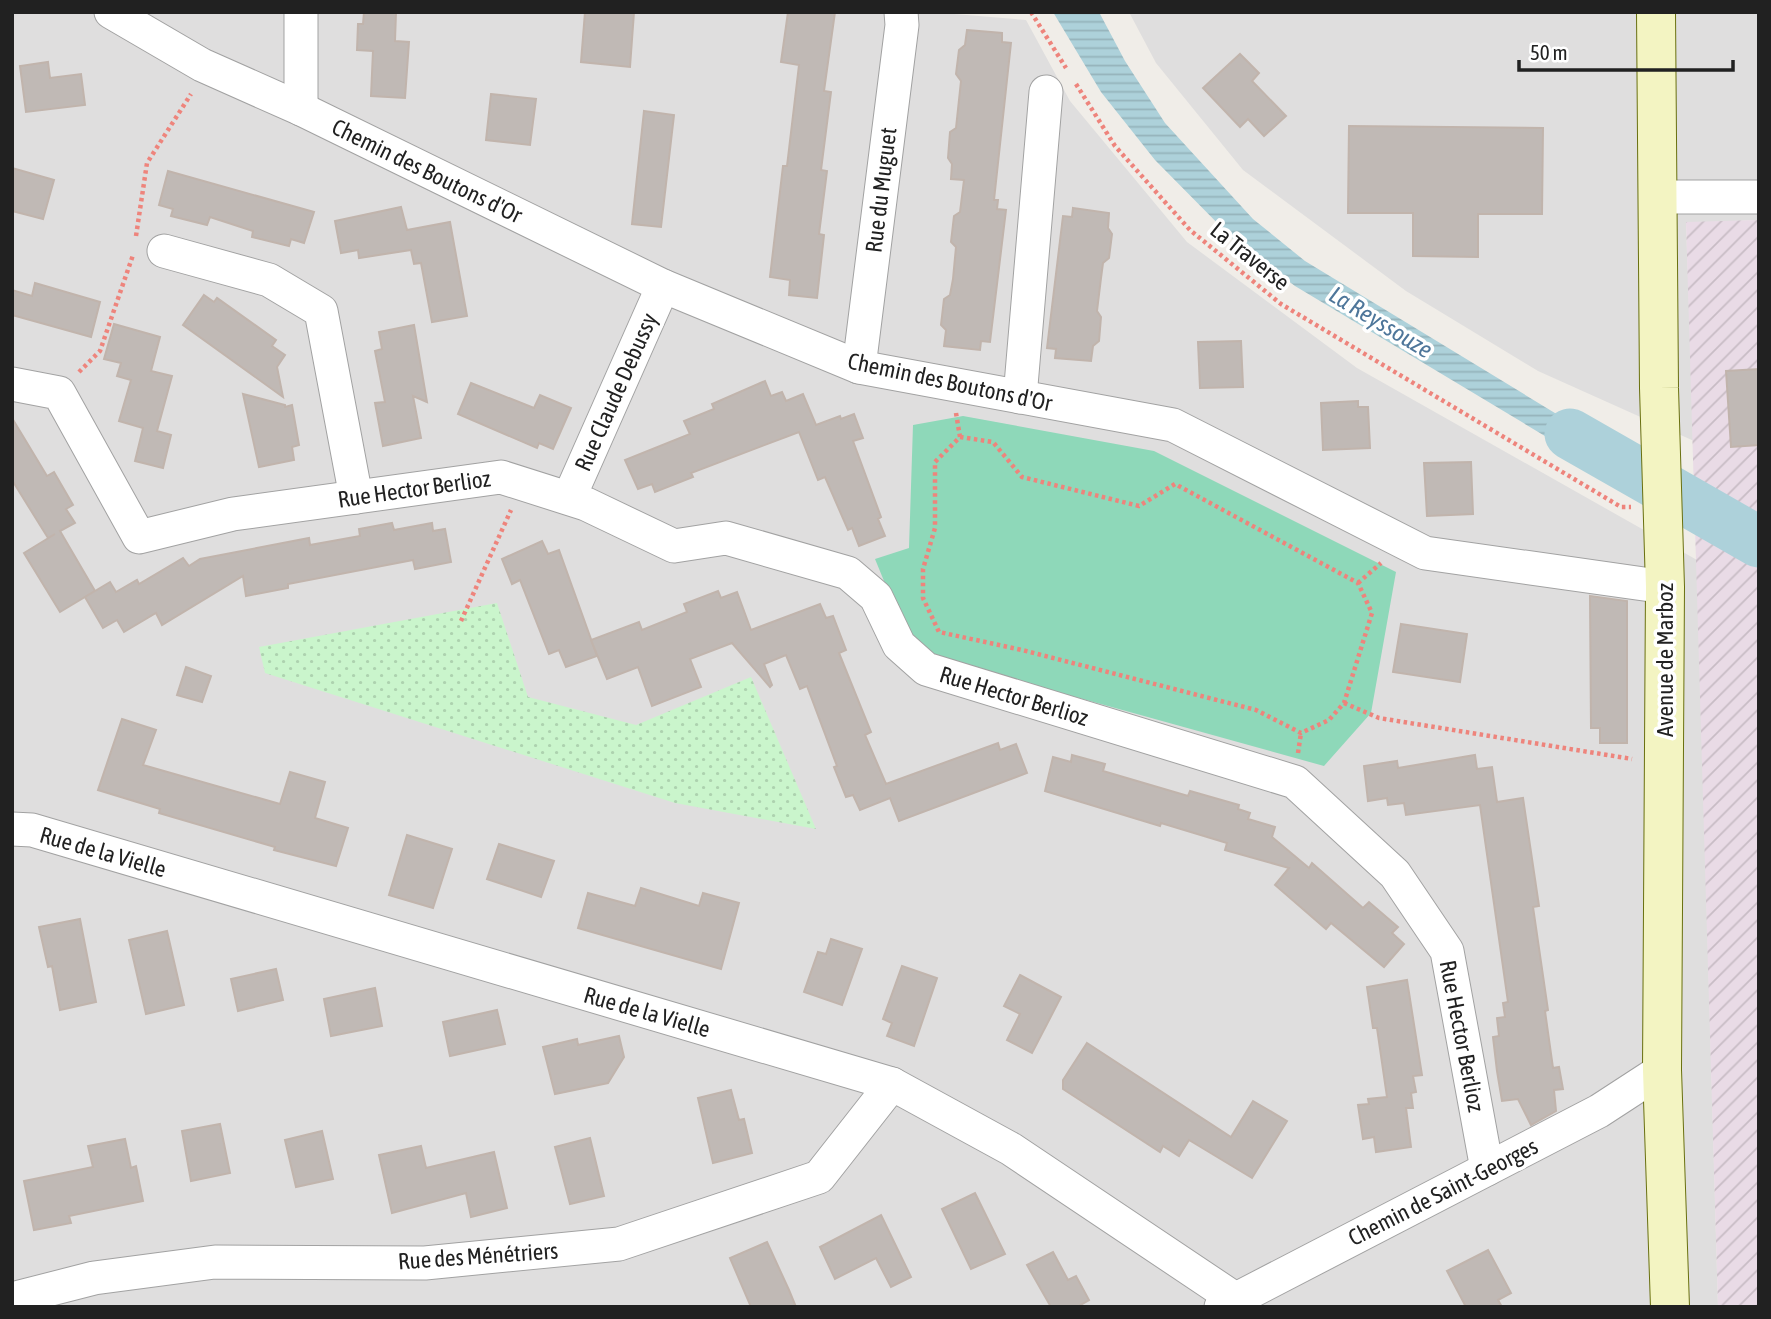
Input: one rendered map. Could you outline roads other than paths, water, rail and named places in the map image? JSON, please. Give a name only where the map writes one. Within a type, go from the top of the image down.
[{"type":"main road","name":"Avenue de Marboz","points":[[1656,12],[1659,388],[1665,587],[1662,1070],[1670,1307]]},
{"type":"street","name":"Chemin des Boutons d'Or","points":[[111,12],[208,68],[301,109],[663,286],[859,367],[1173,425],[1425,553],[1665,587]]},
{"type":"street","points":[[301,12],[301,109]]},
{"type":"street","name":"Rue du Muguet","points":[[859,367],[902,25],[901,12]]},
{"type":"street","points":[[1020,397],[1046,92]]},
{"type":"street","points":[[1658,197],[1759,197]]},
{"type":"street","points":[[144,249],[269,280],[321,312],[356,497]]},
{"type":"street","name":"Rue Claude Debussy","points":[[569,498],[663,286]]},
{"type":"street","name":"Rue Hector Berlioz","points":[[12,384],[60,393],[139,537],[233,514],[501,477],[586,504],[674,546],[726,538],[848,573],[876,597],[899,645],[926,669],[1294,782],[1395,874],[1447,951],[1487,1169]]},
{"type":"street","name":"Rue de la Vielle","points":[[12,829],[45,834],[892,1084],[1012,1149],[1228,1303]]},
{"type":"street","name":"Chemin de Saint-Georges","points":[[1228,1303],[1599,1111],[1662,1070]]},
{"type":"street","name":"Rue des Ménétriers","points":[[12,1299],[94,1278],[215,1262],[425,1263],[619,1244],[819,1177],[892,1084]]},
{"type":"water","points":[[1053,12],[1099,12],[1125,61],[1165,123],[1253,219],[1305,261],[1629,458],[1630,487],[1295,286],[1238,244],[1155,160],[1101,92]]},
{"type":"water","points":[[1671,481],[1759,526],[1759,561],[1675,519]]},
{"type":"waterway","name":"La Reyssouze","points":[[1570,434],[1759,542]]}]
